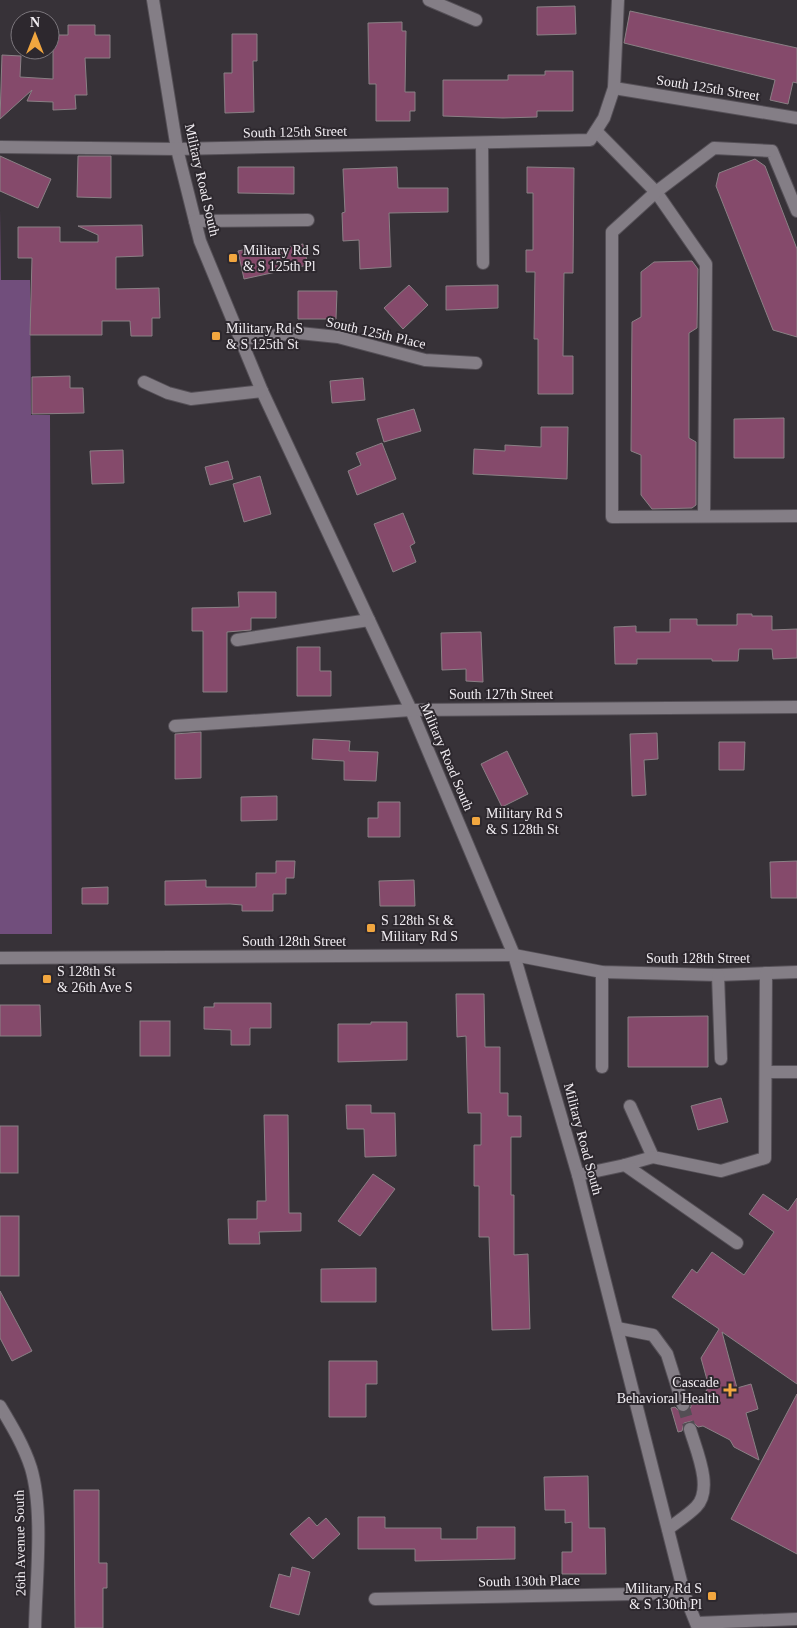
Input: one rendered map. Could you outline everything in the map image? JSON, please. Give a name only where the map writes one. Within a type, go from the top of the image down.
[{"type":"street","name":"Military Road South","points":[[154,0],[177,149],[200,241],[262,391],[411,710],[514,955],[578,1175],[684,1593],[697,1626]]},
{"type":"street","points":[[429,0],[476,20]]},
{"type":"street","points":[[618,0],[614,88],[604,118],[593,135],[656,192],[706,264],[704,516]]},
{"type":"street","name":"South 125th Street","points":[[614,88],[797,118]]},
{"type":"street","name":"South 125th Street","points":[[0,147],[177,149],[482,143],[593,135]]},
{"type":"street","points":[[482,143],[483,263]]},
{"type":"street","points":[[797,211],[772,150],[714,148],[656,192],[612,232],[612,517],[797,516]]},
{"type":"street","points":[[195,221],[308,220]]},
{"type":"street","name":"South 125th Place","points":[[240,339],[299,333],[338,337],[425,360],[476,363]]},
{"type":"street","points":[[144,382],[168,393],[191,399],[262,391]]},
{"type":"street","points":[[237,640],[369,620]]},
{"type":"street","name":"South 127th Street","points":[[175,726],[411,710],[797,707]]},
{"type":"street","name":"South 128th Street","points":[[0,958],[514,955],[602,972],[718,975],[797,972]]},
{"type":"street","points":[[602,972],[602,1067]]},
{"type":"street","points":[[578,1175],[653,1157],[721,1172],[765,1158],[766,973]]},
{"type":"street","points":[[718,975],[722,1059]]},
{"type":"street","points":[[766,1072],[797,1072]]},
{"type":"street","points":[[630,1106],[653,1157]]},
{"type":"street","points":[[625,1165],[737,1243]]},
{"type":"street","points":[[617,1328],[652,1335],[668,1354],[682,1405]]},
{"type":"street","name":"26th Avenue South","points":[[0,1406],[21,1444],[30,1467],[37,1497],[35,1628]]},
{"type":"street","points":[[668,1529],[697,1506],[703,1495],[704,1480],[690,1429]]},
{"type":"street","name":"South 130th Place","points":[[375,1599],[684,1593]]},
{"type":"street","points":[[697,1626],[797,1619]]},
{"type":"shaded area","points":[[0,210],[1,280],[30,280],[31,415],[50,415],[52,934],[0,934]]},
{"type":"building","points":[[575,6],[576,34],[537,35],[537,7]]},
{"type":"building","points":[[630,11],[797,48],[797,83],[793,82],[788,104],[770,100],[775,80],[624,43]]},
{"type":"building","points":[[402,22],[402,31],[406,31],[405,92],[415,92],[415,111],[410,111],[410,121],[376,121],[376,84],[369,84],[368,23]]},
{"type":"building","points":[[68,25],[95,25],[95,35],[110,35],[110,58],[85,58],[87,95],[75,95],[76,109],[53,110],[53,102],[27,101],[32,90],[0,119],[2,55],[10,55],[10,60],[21,60],[20,77],[53,79],[53,60],[60,60],[60,35],[68,35]]},
{"type":"building","points":[[232,34],[257,34],[257,61],[253,61],[254,112],[225,113],[224,73],[232,73]]},
{"type":"building","points":[[545,71],[573,71],[573,111],[537,111],[537,117],[443,116],[443,80],[508,80],[508,75],[545,75]]},
{"type":"building","points":[[0,156],[51,179],[38,208],[0,191]]},
{"type":"building","points":[[78,156],[111,156],[111,198],[77,197]]},
{"type":"building","points":[[755,159],[765,166],[797,249],[797,337],[773,330],[716,186],[719,173]]},
{"type":"building","points":[[238,167],[294,167],[294,194],[238,193]]},
{"type":"building","points":[[397,167],[398,188],[448,188],[448,212],[389,213],[391,267],[360,269],[359,240],[343,241],[342,213],[345,212],[343,169]]},
{"type":"building","points":[[527,167],[574,168],[573,273],[564,273],[563,356],[573,356],[573,394],[538,394],[538,339],[534,339],[535,272],[526,272],[526,250],[533,250],[533,193],[527,193]]},
{"type":"building","points":[[142,225],[143,256],[116,257],[116,289],[159,288],[160,318],[152,318],[152,336],[131,336],[130,321],[102,321],[102,335],[30,335],[32,258],[18,258],[18,227],[60,227],[60,242],[98,242],[98,235],[78,226]]},
{"type":"building","points":[[303,244],[308,265],[244,279],[238,251],[260,246],[261,252]]},
{"type":"building","points":[[692,261],[698,269],[697,328],[689,333],[689,438],[696,442],[696,505],[692,508],[652,509],[641,495],[641,455],[631,451],[632,322],[641,317],[641,272],[654,262]]},
{"type":"building","points":[[409,285],[428,305],[403,329],[384,308]]},
{"type":"building","points":[[498,285],[498,308],[446,310],[446,286]]},
{"type":"building","points":[[298,291],[337,291],[336,319],[298,319]]},
{"type":"building","points":[[70,376],[70,388],[83,388],[84,413],[32,414],[32,377]]},
{"type":"building","points":[[363,378],[365,400],[332,403],[330,381]]},
{"type":"building","points":[[414,409],[421,431],[384,442],[377,419]]},
{"type":"building","points":[[784,418],[784,458],[734,458],[734,419]]},
{"type":"building","points":[[541,427],[568,427],[567,479],[473,474],[474,449],[505,451],[505,445],[541,447]]},
{"type":"building","points":[[382,443],[396,479],[357,495],[348,471],[361,465],[356,453]]},
{"type":"building","points":[[123,450],[124,483],[92,484],[90,451]]},
{"type":"building","points":[[228,461],[233,479],[210,485],[205,467]]},
{"type":"building","points":[[260,476],[271,514],[244,522],[233,484]]},
{"type":"building","points":[[403,513],[415,543],[410,546],[416,562],[393,572],[374,524]]},
{"type":"building","points":[[238,592],[276,592],[276,618],[251,618],[251,630],[227,632],[227,692],[203,692],[203,631],[192,631],[192,608],[239,607]]},
{"type":"building","points":[[737,614],[772,616],[772,630],[797,629],[797,658],[773,659],[772,649],[739,649],[738,661],[637,659],[637,664],[615,664],[614,627],[636,626],[636,632],[670,632],[670,619],[697,619],[697,625],[737,625]]},
{"type":"building","points":[[481,632],[483,682],[466,681],[466,669],[442,670],[441,633]]},
{"type":"building","points":[[297,647],[320,647],[320,671],[331,671],[331,696],[297,696]]},
{"type":"building","points":[[201,732],[201,778],[175,779],[175,734]]},
{"type":"building","points":[[657,733],[658,759],[644,760],[646,795],[632,796],[630,734]]},
{"type":"building","points":[[313,739],[350,741],[349,751],[378,752],[376,781],[344,780],[344,761],[312,759]]},
{"type":"building","points":[[719,742],[745,742],[744,770],[719,770]]},
{"type":"building","points":[[507,751],[528,794],[502,807],[481,764]]},
{"type":"building","points":[[277,796],[277,820],[241,821],[241,797]]},
{"type":"building","points":[[378,802],[400,802],[400,837],[368,837],[368,818],[378,818]]},
{"type":"building","points":[[276,861],[295,861],[294,878],[286,878],[286,894],[273,894],[273,911],[242,911],[242,905],[230,904],[165,905],[165,881],[206,880],[206,887],[256,887],[256,873],[276,873]]},
{"type":"building","points":[[797,861],[797,898],[771,898],[770,862]]},
{"type":"building","points":[[414,880],[415,906],[380,906],[379,881]]},
{"type":"building","points":[[108,887],[108,904],[82,904],[82,888]]},
{"type":"building","points":[[456,994],[484,994],[485,1047],[500,1047],[500,1093],[508,1093],[508,1116],[521,1116],[521,1137],[511,1137],[511,1195],[514,1195],[514,1255],[528,1254],[530,1329],[492,1330],[489,1237],[479,1237],[479,1186],[474,1186],[474,1145],[481,1145],[481,1113],[468,1113],[466,1036],[457,1037]]},
{"type":"building","points":[[214,1003],[271,1003],[271,1028],[250,1028],[250,1045],[231,1045],[231,1030],[204,1029],[204,1007],[214,1007]]},
{"type":"building","points":[[0,1005],[40,1005],[41,1036],[0,1036]]},
{"type":"building","points":[[708,1016],[708,1067],[628,1067],[628,1017]]},
{"type":"building","points":[[140,1021],[170,1021],[170,1056],[140,1056]]},
{"type":"building","points":[[371,1022],[407,1022],[407,1060],[338,1062],[338,1024],[371,1024]]},
{"type":"building","points":[[721,1098],[728,1122],[698,1130],[691,1106]]},
{"type":"building","points":[[346,1105],[371,1105],[371,1113],[395,1113],[396,1156],[365,1157],[364,1129],[347,1129]]},
{"type":"building","points":[[264,1115],[288,1115],[289,1213],[301,1213],[301,1231],[259,1232],[260,1244],[229,1244],[228,1219],[257,1219],[257,1201],[266,1201]]},
{"type":"building","points":[[0,1126],[18,1126],[18,1173],[0,1173]]},
{"type":"building","points":[[373,1174],[395,1189],[360,1236],[338,1221]]},
{"type":"building","points":[[763,1194],[788,1211],[797,1198],[797,1384],[722,1332],[737,1388],[751,1384],[758,1409],[746,1413],[759,1460],[734,1447],[730,1440],[703,1426],[698,1427],[692,1421],[684,1423],[682,1431],[678,1432],[671,1408],[675,1407],[681,1413],[686,1413],[691,1407],[691,1403],[698,1401],[709,1387],[701,1358],[719,1329],[672,1297],[692,1269],[697,1273],[712,1252],[744,1275],[774,1232],[749,1214]]},
{"type":"building","points":[[0,1216],[19,1216],[19,1276],[0,1276]]},
{"type":"building","points":[[376,1268],[376,1302],[321,1302],[321,1269]]},
{"type":"building","points":[[0,1291],[32,1351],[12,1361],[0,1338]]},
{"type":"building","points":[[329,1361],[377,1361],[377,1384],[366,1384],[366,1417],[329,1417]]},
{"type":"building","points":[[797,1394],[797,1554],[731,1519]]},
{"type":"building","points":[[588,1476],[589,1528],[605,1528],[606,1574],[562,1574],[562,1552],[572,1552],[572,1522],[565,1523],[565,1510],[545,1510],[544,1477]]},
{"type":"building","points":[[74,1490],[99,1490],[99,1563],[107,1563],[107,1588],[103,1588],[103,1628],[75,1628]]},
{"type":"building","points":[[309,1517],[317,1526],[326,1518],[340,1534],[313,1559],[290,1534]]},
{"type":"building","points":[[358,1517],[385,1517],[385,1528],[441,1528],[441,1539],[477,1539],[477,1527],[515,1527],[515,1559],[415,1561],[415,1549],[358,1549]]},
{"type":"building","points":[[292,1567],[310,1572],[299,1615],[270,1607],[279,1574],[290,1577]]},
{"type":"tunnel","points":[[683,1405],[690,1429]]},
{"type":"place","name":"Military Rd S & S 125th Pl","points":[[233,258]]},
{"type":"place","name":"Military Rd S & S 125th St","points":[[216,336]]},
{"type":"place","name":"Military Rd S & S 128th St","points":[[476,821]]},
{"type":"place","name":"S 128th St & Military Rd S","points":[[371,928]]},
{"type":"place","name":"S 128th St & 26th Ave S","points":[[47,979]]},
{"type":"place","name":"Cascade Behavioral Health","points":[[730,1390]]},
{"type":"place","name":"Military Rd S & S 130th Pl","points":[[712,1596]]}]
